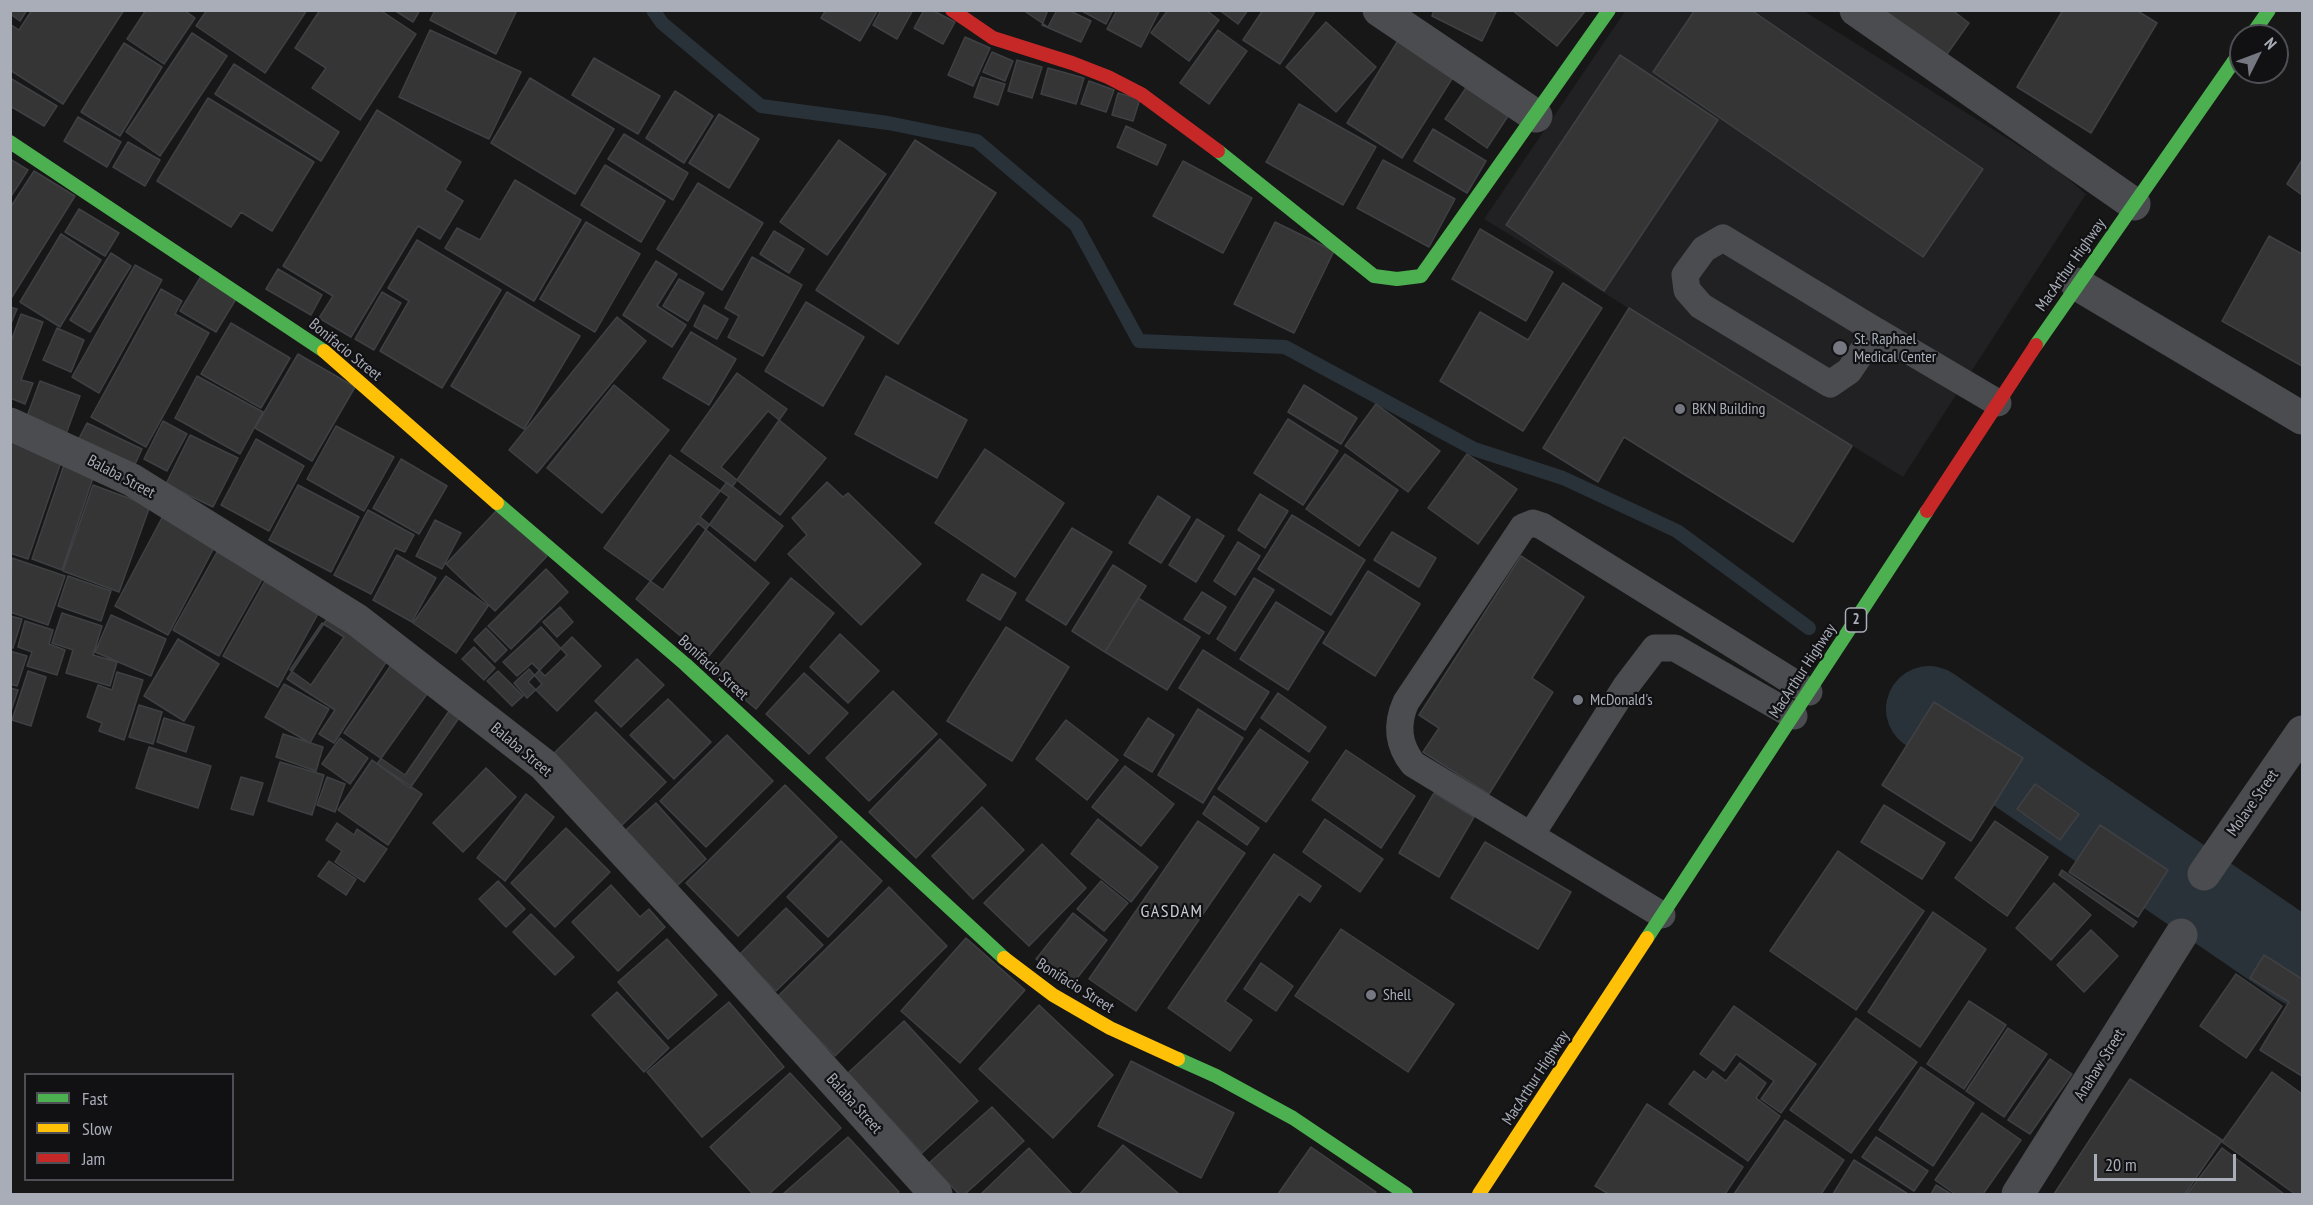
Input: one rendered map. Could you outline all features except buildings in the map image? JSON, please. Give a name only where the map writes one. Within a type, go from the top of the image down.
[{"type":"main road","points":[[952,10],[993,38],[1072,63],[1108,77],[1141,94],[1247,172],[1374,276],[1397,279],[1421,276],[1610,10]]},
{"type":"main road","points":[[2259,24],[2269,10]]},
{"type":"main road","name":"MacArthur Highway","points":[[1479,1194],[2077,284],[2229,68]]},
{"type":"main road","name":"Bonifacio Street","points":[[10,142],[332,356],[487,495],[685,664],[1002,957],[1053,995],[1110,1028],[1216,1076],[1293,1118],[1406,1194]]},
{"type":"street","points":[[1379,10],[1536,116]]},
{"type":"street","points":[[1856,10],[2134,204]]},
{"type":"street","points":[[2077,284],[2302,418]]},
{"type":"street","name":"Balaba Street","points":[[10,424],[132,480],[357,620],[544,765],[936,1194]]},
{"type":"street","name":"Molave Street","points":[[2204,874],[2302,732]]},
{"type":"street","name":"Anahaw Street","points":[[2018,1194],[2181,935]]},
{"type":"lane","points":[[1876,332],[1849,371],[1830,384],[1701,306],[1687,290],[1685,275],[1704,249],[1723,238],[1876,332],[1998,403]]},
{"type":"lane","points":[[1662,915],[1413,764],[1403,752],[1399,717],[1406,702],[1523,527],[1533,523],[1542,526],[1809,692]]},
{"type":"lane","points":[[1531,835],[1626,686],[1655,648],[1675,648],[1794,716]]},
{"type":"shaded area","name":"St. Raphael Medical Center","points":[[1626,10],[1804,11],[2056,169],[2086,194],[1903,477],[1484,219]]},
{"type":"waterway","points":[[653,10],[662,23],[761,106],[888,123],[977,141],[1076,225],[1139,341],[1285,347],[1474,449],[1563,478],[1677,531],[1809,628]]},
{"type":"waterway","points":[[1929,709],[2302,964]]},
{"type":"traffic: fast","points":[[1218,151],[1374,276],[1397,279],[1421,276],[1609,10]]},
{"type":"traffic: fast","points":[[2259,24],[2269,10]]},
{"type":"traffic: fast","points":[[2036,345],[2229,68]]},
{"type":"traffic: fast","points":[[10,142],[324,351]]},
{"type":"traffic: fast","points":[[497,503],[685,664],[1004,958]]},
{"type":"traffic: fast","points":[[1647,938],[1927,511]]},
{"type":"traffic: fast","points":[[1178,1059],[1216,1076],[1293,1118],[1406,1194]]},
{"type":"traffic: slow","points":[[324,351],[497,503]]},
{"type":"traffic: slow","points":[[1479,1194],[1647,938]]},
{"type":"traffic: slow","points":[[1004,958],[1053,995],[1110,1028],[1178,1059]]},
{"type":"traffic: jam","points":[[952,10],[993,38],[1072,63],[1108,77],[1141,94],[1218,151]]},
{"type":"traffic: jam","points":[[1927,511],[2036,345]]},
{"type":"place","name":"St. Raphael Medical Center","points":[[1840,348]]},
{"type":"place","name":"BKN Building","points":[[1680,409]]},
{"type":"place","name":"McDonald's","points":[[1578,700]]},
{"type":"place","name":"Shell","points":[[1371,995]]},
{"type":"district","name":"GASDAM","points":[[1172,912]]}]
